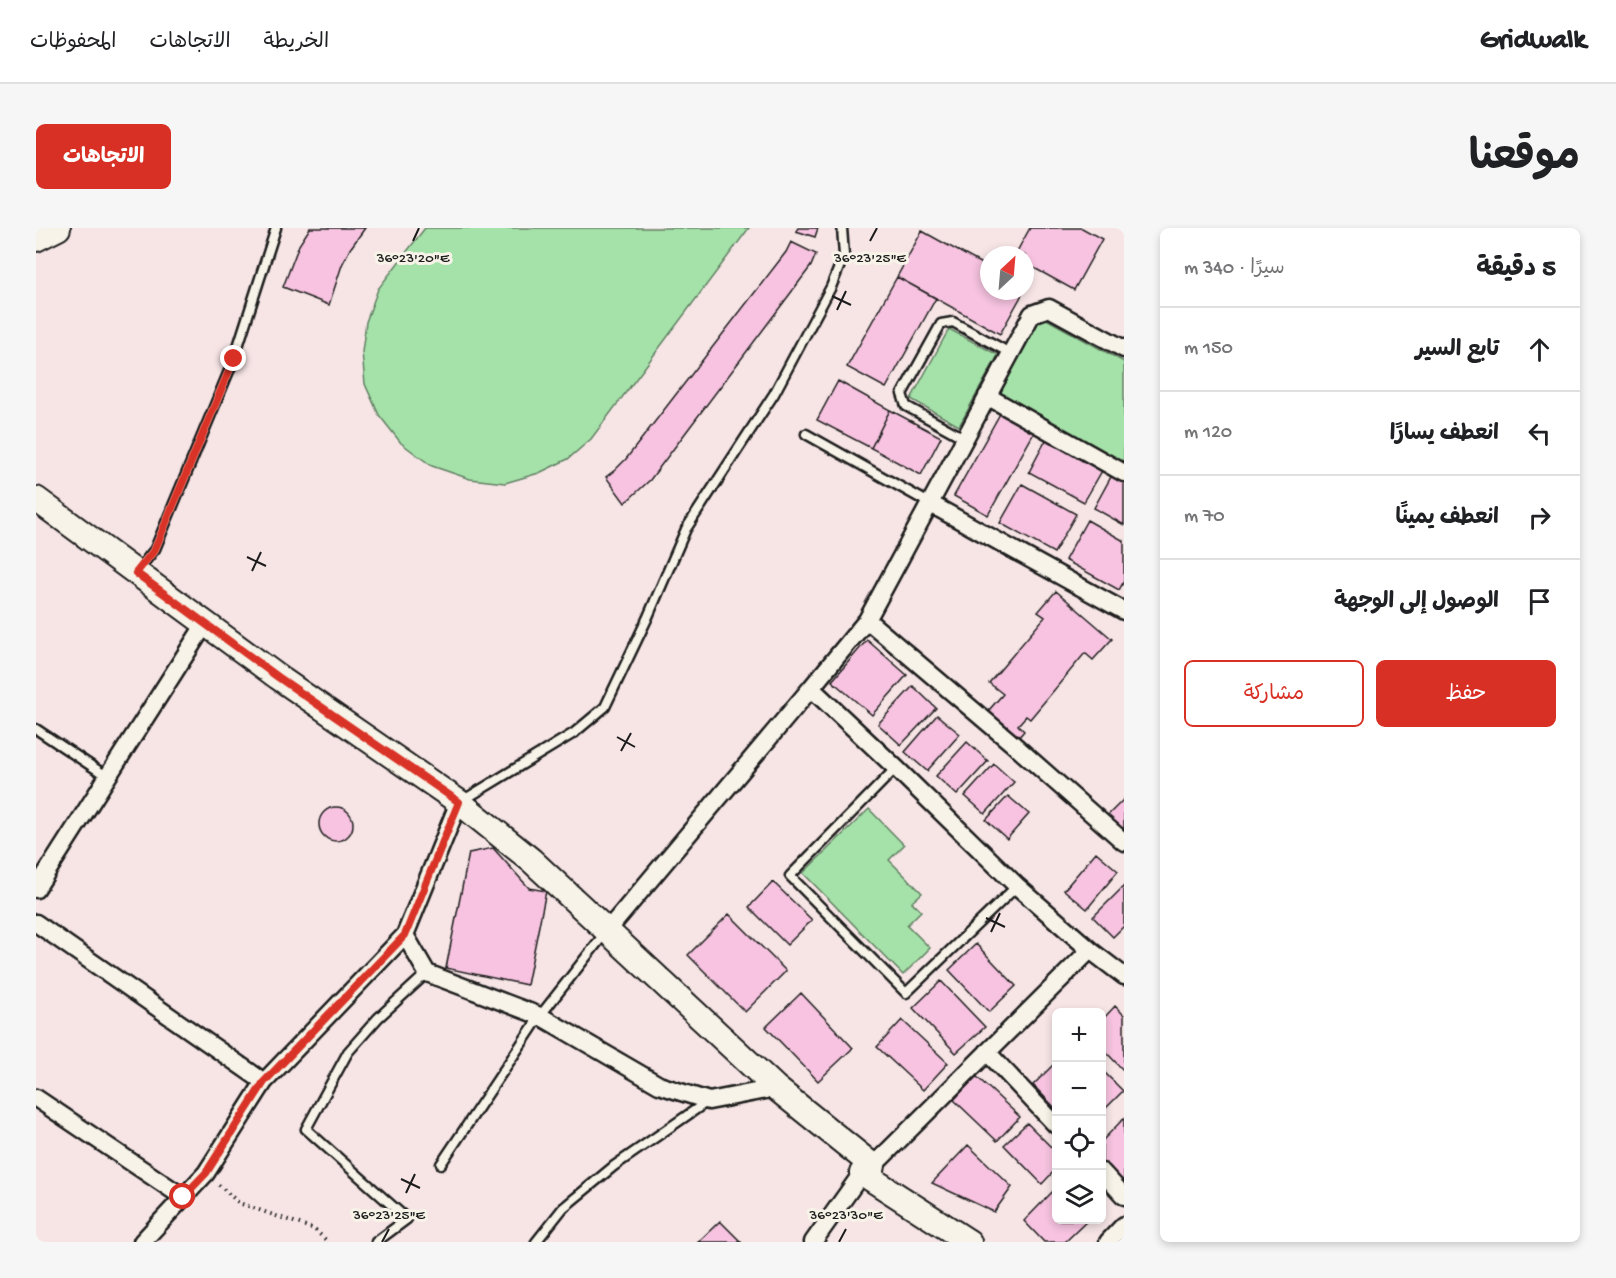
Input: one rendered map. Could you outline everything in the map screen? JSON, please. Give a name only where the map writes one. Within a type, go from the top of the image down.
[{"type":"street","points":[[36,239],[58,228]]},
{"type":"street","points":[[607,931],[867,620],[1032,314],[1049,308],[1124,349]]},
{"type":"street","points":[[987,396],[1124,473]]},
{"type":"street","points":[[36,499],[278,677],[459,802],[531,860],[776,1088],[867,1169],[969,1242]]},
{"type":"street","points":[[929,503],[1124,611]]},
{"type":"street","points":[[867,620],[1124,842]]},
{"type":"street","points":[[36,889],[205,624]]},
{"type":"street","points":[[811,688],[1017,886],[1090,950],[1123,974]]},
{"type":"street","points":[[147,1240],[206,1173],[264,1082],[405,935],[459,802]]},
{"type":"street","points":[[36,924],[264,1082]]},
{"type":"street","points":[[405,935],[427,973],[540,1016],[660,1085],[709,1101],[776,1088]]},
{"type":"street","points":[[813,1242],[867,1169],[1090,950]]},
{"type":"street","points":[[987,1052],[1052,1121]]},
{"type":"street","points":[[36,1098],[183,1197]]},
{"type":"street","points":[[1106,1177],[1124,1196]]},
{"type":"street","points":[[1108,1242],[1124,1225]]},
{"type":"lane","points":[[136,573],[155,549],[234,359],[276,228]]},
{"type":"lane","points":[[459,802],[574,733],[605,707],[686,529],[774,394],[831,287],[844,255],[842,228]]},
{"type":"lane","points":[[964,438],[906,406],[902,394],[941,324],[953,322],[1010,353]]},
{"type":"lane","points":[[806,434],[929,503]]},
{"type":"lane","points":[[36,729],[108,777]]},
{"type":"lane","points":[[896,768],[790,876],[906,993],[1017,886]]},
{"type":"lane","points":[[441,1164],[540,1016],[607,931]]},
{"type":"lane","points":[[376,1242],[407,1220],[306,1129],[348,1052],[378,1018],[427,973]]},
{"type":"lane","points":[[536,1242],[563,1208],[614,1166],[709,1101]]},
{"type":"path","points":[[206,1173],[239,1203],[314,1229],[328,1242]]},
{"type":"green space","points":[[425,228],[749,228],[591,439],[568,459],[539,473],[505,483],[470,479],[432,466],[401,443],[379,415],[365,384],[362,352],[366,322],[378,289]]},
{"type":"green space","points":[[1041,316],[1124,362],[1124,464],[997,394]]},
{"type":"green space","points":[[949,329],[998,355],[959,426],[911,399]]},
{"type":"green space","points":[[869,809],[904,845],[889,860],[922,893],[912,902],[921,911],[907,925],[930,948],[903,975],[803,873]]},
{"type":"building","points":[[310,228],[365,228],[342,265],[329,305],[283,287],[299,245]]},
{"type":"building","points":[[798,228],[818,228],[815,237],[796,231]]},
{"type":"building","points":[[1030,228],[1082,228],[1102,239],[1074,290],[1034,268],[1034,246],[1020,246]]},
{"type":"building","points":[[922,231],[980,263],[980,300],[1019,300],[1000,334],[897,277]]},
{"type":"building","points":[[791,242],[816,254],[811,266],[650,480],[625,503],[606,477],[626,459],[786,252]]},
{"type":"building","points":[[897,277],[936,298],[886,388],[847,367]]},
{"type":"building","points":[[838,381],[890,410],[871,448],[817,420]]},
{"type":"building","points":[[890,410],[941,437],[921,475],[871,448]]},
{"type":"building","points":[[1001,412],[1035,431],[988,515],[954,496]]},
{"type":"building","points":[[1047,438],[1103,469],[1084,502],[1029,472]]},
{"type":"building","points":[[1112,475],[1124,481],[1124,525],[1094,508]]},
{"type":"building","points":[[1022,484],[1076,514],[1054,553],[1000,523]]},
{"type":"building","points":[[1087,520],[1124,541],[1124,581],[1119,590],[1065,560]]},
{"type":"building","points":[[1056,591],[1112,639],[1093,660],[1085,653],[1030,719],[1026,716],[1018,725],[1024,731],[1013,744],[982,718],[1003,694],[989,683],[1045,617],[1038,612]]},
{"type":"building","points":[[867,640],[907,675],[872,715],[832,681]]},
{"type":"building","points":[[913,686],[936,708],[901,745],[878,724]]},
{"type":"building","points":[[937,715],[960,734],[927,771],[905,752]]},
{"type":"building","points":[[967,742],[988,761],[957,795],[936,776]]},
{"type":"building","points":[[994,764],[1014,782],[985,814],[965,796]]},
{"type":"building","points":[[1008,796],[1029,814],[1007,839],[986,820]]},
{"type":"building","points":[[1124,799],[1124,837],[1105,818]]},
{"type":"building","points":[[336,807],[348,812],[353,824],[348,836],[336,841],[324,836],[319,824],[324,812]]},
{"type":"building","points":[[493,848],[529,888],[546,891],[527,985],[446,968],[469,853]]},
{"type":"building","points":[[1096,852],[1118,871],[1087,909],[1064,890]]},
{"type":"building","points":[[773,882],[812,920],[787,945],[749,907]]},
{"type":"building","points":[[1124,886],[1124,926],[1113,937],[1093,917]]},
{"type":"building","points":[[729,914],[786,971],[745,1012],[688,955]]},
{"type":"building","points":[[976,944],[1016,986],[989,1012],[949,970]]},
{"type":"building","points":[[941,981],[985,1027],[956,1053],[913,1008]]},
{"type":"building","points":[[801,993],[853,1048],[818,1081],[766,1027]]},
{"type":"building","points":[[1115,1006],[1124,1015],[1124,1071],[1106,1052],[1106,1016]]},
{"type":"building","points":[[902,1020],[948,1063],[923,1090],[877,1047]]},
{"type":"building","points":[[1052,1066],[1052,1105],[1033,1085]]},
{"type":"building","points":[[1106,1074],[1123,1091],[1106,1108]]},
{"type":"building","points":[[976,1076],[1020,1117],[997,1141],[954,1100]]},
{"type":"building","points":[[1124,1118],[1124,1183],[1122,1185],[1106,1169],[1106,1137]]},
{"type":"building","points":[[1027,1123],[1052,1148],[1052,1173],[1042,1184],[1004,1145]]},
{"type":"building","points":[[968,1145],[1012,1187],[994,1212],[932,1183]]},
{"type":"building","points":[[1052,1192],[1052,1224],[1084,1224],[1065,1242],[1044,1242],[1024,1221]]},
{"type":"building","points":[[720,1221],[741,1242],[698,1242]]},
{"type":"route","points":[[183,1197],[206,1173],[264,1082],[405,935],[459,802],[278,677],[136,573],[155,549],[234,359]]}]
